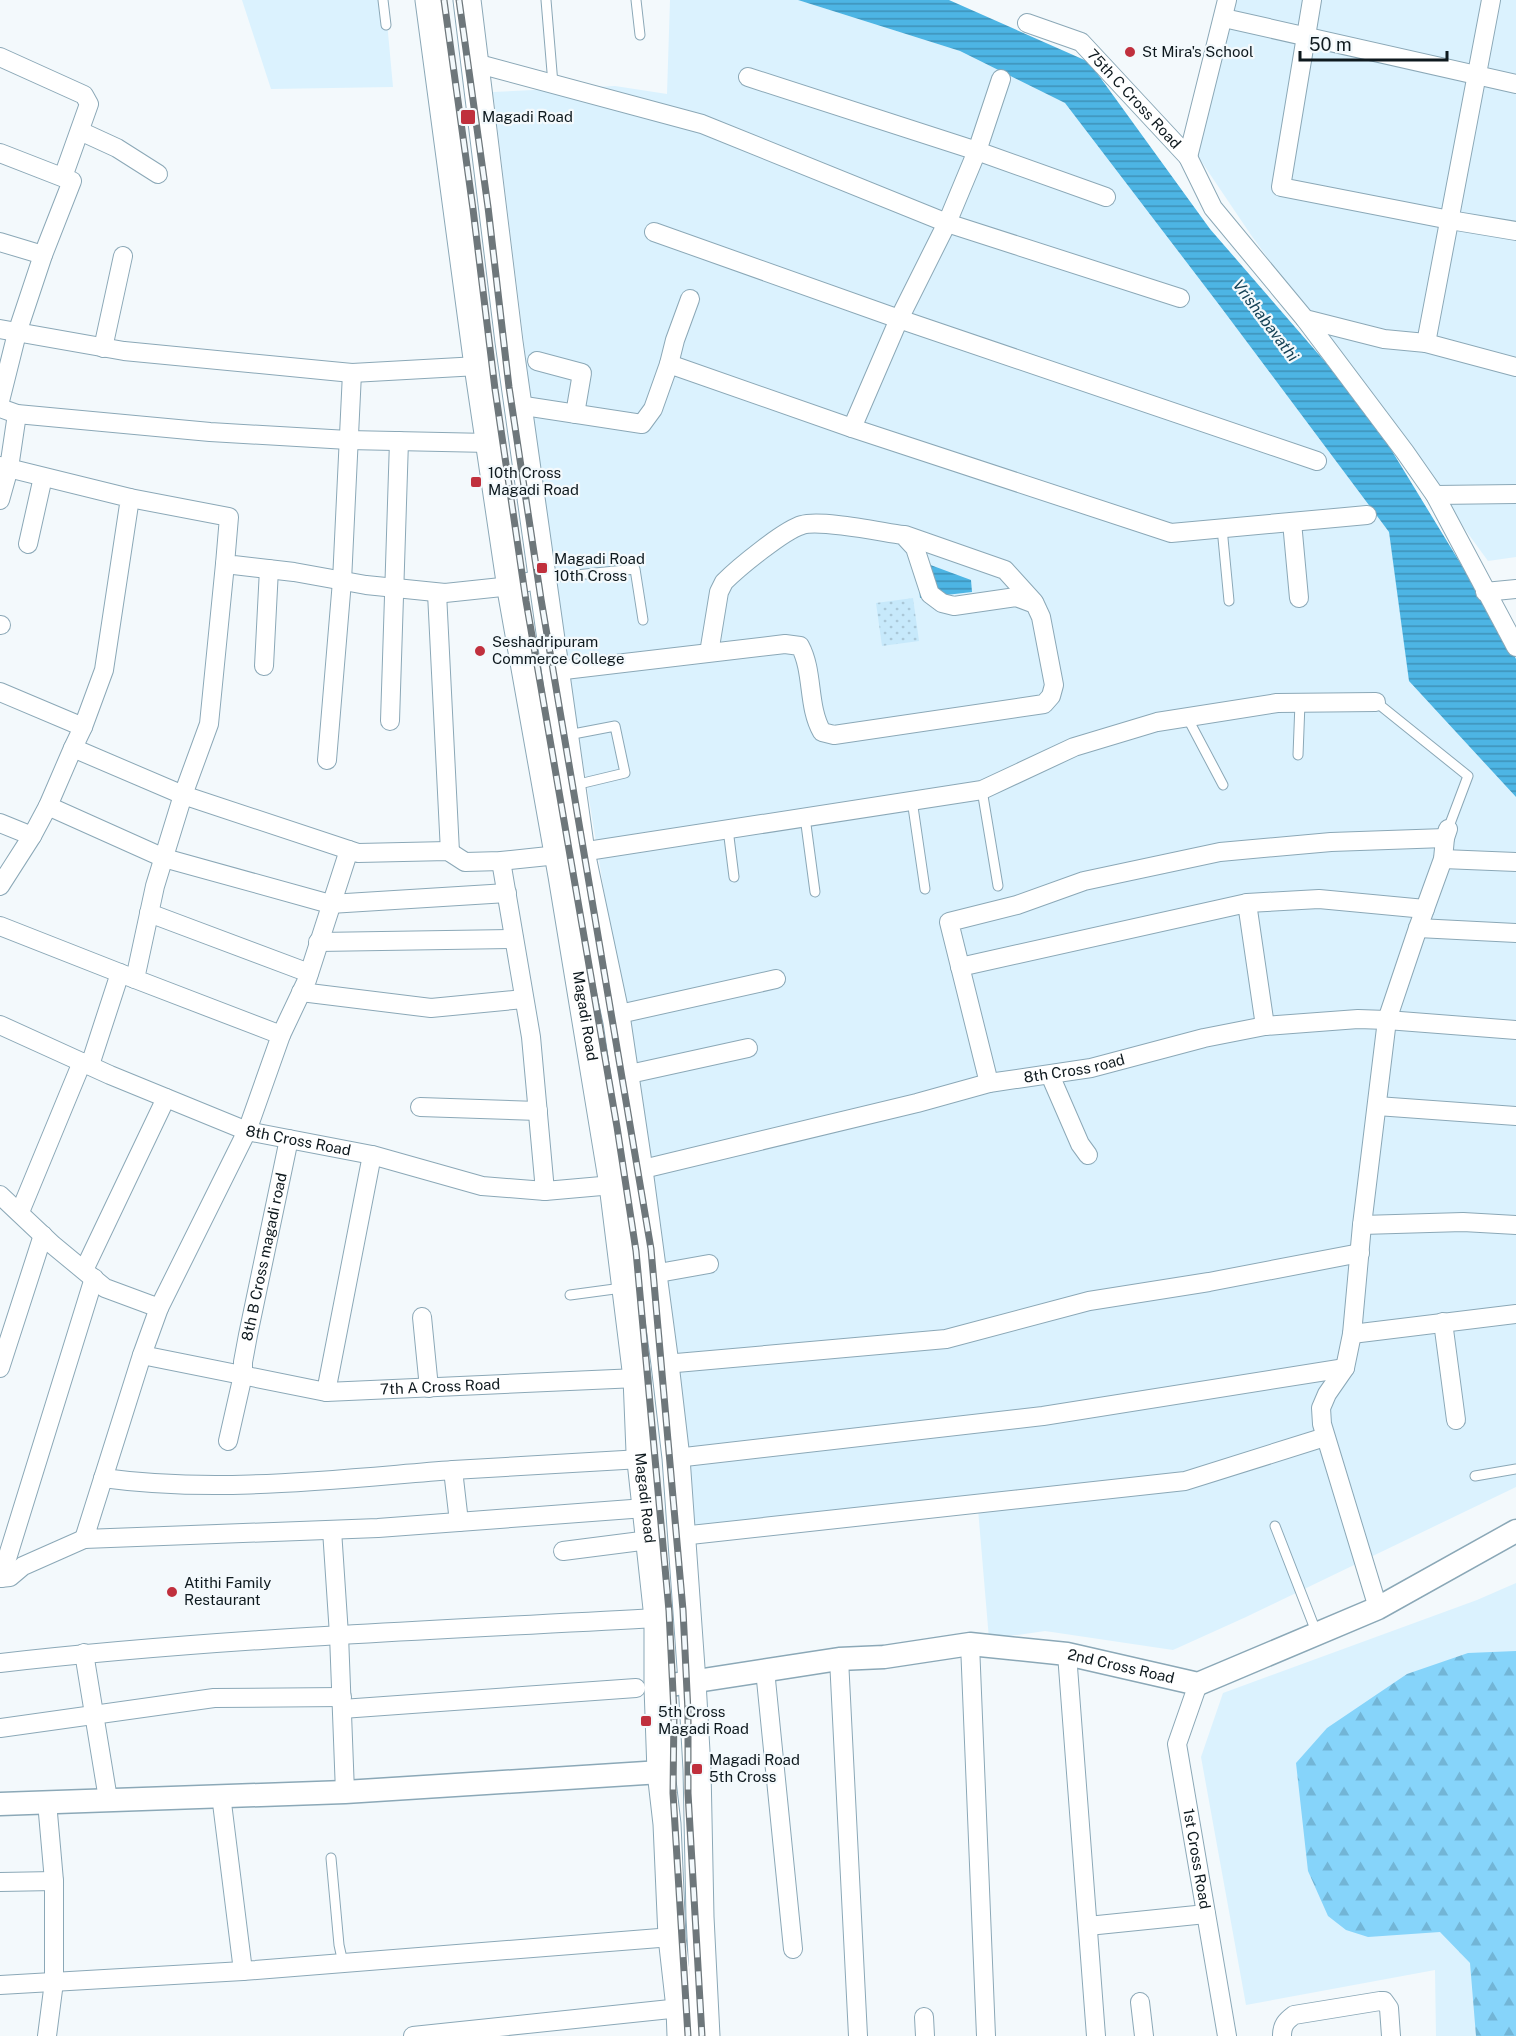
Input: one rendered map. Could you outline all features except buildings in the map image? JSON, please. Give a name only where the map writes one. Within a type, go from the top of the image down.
[{"type":"main road","name":"Magadi Road","points":[[429,0],[477,366],[511,586],[570,853],[615,1015],[639,1170],[676,1458],[697,1769],[700,1917],[706,2036]]},
{"type":"main road","name":"Magadi Road","points":[[467,0],[518,405],[572,785],[570,853],[637,1378],[645,1508],[658,1618],[647,1688],[667,1824],[672,1937],[681,2036]]},
{"type":"street","points":[[1312,0],[1281,187],[1516,231]]},
{"type":"street","points":[[1426,343],[1491,0]]},
{"type":"street","points":[[1226,9],[1307,36],[1516,84]]},
{"type":"street","name":"75th C Cross Road","points":[[1188,157],[1226,9]]},
{"type":"street","name":"75th C Cross Road","points":[[1027,23],[1081,42],[1188,157]]},
{"type":"street","points":[[0,57],[84,95],[89,104],[63,177]]},
{"type":"street","points":[[475,63],[702,124],[947,223],[1180,298]]},
{"type":"street","points":[[748,77],[977,151],[1106,197]]},
{"type":"street","points":[[852,428],[899,319],[947,223],[977,151],[1001,79]]},
{"type":"street","points":[[80,131],[117,148],[158,174]]},
{"type":"street","points":[[0,153],[72,181],[43,255],[9,331],[0,401]]},
{"type":"street","points":[[1188,157],[1213,208],[1305,319],[1435,495],[1516,647]]},
{"type":"street","points":[[654,232],[899,319],[1317,461]]},
{"type":"street","points":[[0,242],[43,255]]},
{"type":"street","points":[[103,348],[123,256]]},
{"type":"street","points":[[518,405],[642,424],[653,409],[690,299]]},
{"type":"street","points":[[1305,319],[1384,339],[1426,343],[1516,367]]},
{"type":"street","points":[[9,331],[123,351],[352,373],[477,366]]},
{"type":"street","points":[[537,361],[582,373],[575,414]]},
{"type":"street","points":[[669,364],[852,428],[1171,533],[1368,515]]},
{"type":"street","points":[[327,760],[342,581],[352,373]]},
{"type":"street","points":[[0,500],[9,411],[210,432],[348,440],[489,443]]},
{"type":"street","points":[[390,721],[399,441]]},
{"type":"street","points":[[5,467],[130,498],[229,517],[209,724],[183,795],[149,913],[127,976],[20,1212]]},
{"type":"street","points":[[28,544],[44,477]]},
{"type":"street","points":[[1435,495],[1516,494]]},
{"type":"street","points":[[0,886],[48,806],[83,727],[104,670],[130,498]]},
{"type":"street","points":[[1292,522],[1299,598]]},
{"type":"street","points":[[556,671],[709,653],[785,644],[800,646],[806,658],[816,722],[822,732],[834,735],[1044,704],[1051,696],[1054,685],[1041,616],[1035,604],[1005,570],[903,535],[824,524],[803,524],[784,534],[724,582],[719,592],[709,653]]},
{"type":"street","points":[[903,535],[915,548],[930,594],[942,603],[954,606],[1016,597],[1035,604]]},
{"type":"street","points":[[225,564],[445,593],[511,586],[543,578]]},
{"type":"street","points":[[264,666],[269,569]]},
{"type":"street","points":[[1485,592],[1516,589]]},
{"type":"street","points":[[437,592],[450,852]]},
{"type":"street","points":[[0,692],[83,727]]},
{"type":"street","points":[[73,748],[183,795],[358,853],[450,852],[465,862],[501,861],[570,853],[982,790],[1074,747],[1157,722],[1277,703],[1376,702]]},
{"type":"street","points":[[48,806],[164,858],[330,904],[507,893]]},
{"type":"street","points":[[0,823],[32,836]]},
{"type":"street","points":[[989,1083],[949,922],[1017,905],[1084,880],[1220,852],[1447,833],[1443,859],[1387,1020],[1362,1225],[1352,1334],[1345,1368],[1327,1394],[1322,1408],[1325,1437],[1378,1608]]},
{"type":"street","points":[[84,1539],[159,1308],[247,1131],[281,1035],[309,973],[348,850]]},
{"type":"street","points":[[1443,859],[1516,862]]},
{"type":"street","points":[[501,861],[531,1037],[545,1191]]},
{"type":"street","points":[[960,967],[1247,903],[1319,899],[1425,909]]},
{"type":"street","points":[[1247,903],[1265,1026]]},
{"type":"street","points":[[149,913],[309,973]]},
{"type":"street","points":[[0,926],[281,1035]]},
{"type":"street","points":[[1418,927],[1516,933]]},
{"type":"street","points":[[318,942],[514,939]]},
{"type":"street","points":[[615,1015],[776,979]]},
{"type":"street","points":[[301,992],[431,1008],[524,999]]},
{"type":"street","name":"8th Cross road","points":[[614,1185],[639,1170],[917,1103],[989,1083],[1090,1068],[1204,1038],[1265,1026],[1358,1019],[1516,1030]]},
{"type":"street","name":"8th Cross Road","points":[[0,1025],[86,1064],[247,1131],[372,1155],[482,1185],[545,1191],[614,1185]]},
{"type":"street","points":[[625,1075],[748,1048]]},
{"type":"street","points":[[1050,1075],[1080,1144],[1088,1155]]},
{"type":"street","points":[[166,1098],[89,1274],[1,1578],[10,1577],[23,1566],[84,1539],[332,1530],[645,1508]]},
{"type":"street","points":[[1377,1106],[1516,1116]]},
{"type":"street","points":[[420,1107],[538,1111]]},
{"type":"street","name":"8th B Cross magadi road","points":[[228,1441],[289,1139]]},
{"type":"street","points":[[326,1392],[372,1155]]},
{"type":"street","points":[[1,1199],[20,1212],[43,1235],[105,1288],[159,1308]]},
{"type":"street","points":[[1362,1225],[1463,1222],[1516,1225]]},
{"type":"street","points":[[0,1368],[43,1235]]},
{"type":"street","points":[[665,1364],[946,1339],[1089,1301],[1209,1282],[1360,1252]]},
{"type":"street","points":[[653,1274],[709,1264]]},
{"type":"street","points":[[1352,1334],[1516,1314]]},
{"type":"street","points":[[422,1317],[429,1388]]},
{"type":"street","points":[[1443,1322],[1456,1420]]},
{"type":"street","name":"7th A Cross Road","points":[[142,1355],[326,1392],[637,1378]]},
{"type":"street","points":[[676,1458],[1043,1416],[1345,1368]]},
{"type":"street","points":[[681,1536],[1185,1481],[1325,1437]]},
{"type":"street","points":[[103,1478],[147,1484],[286,1483],[453,1470],[641,1460]]},
{"type":"street","points":[[453,1470],[459,1522]]},
{"type":"street","points":[[332,1530],[345,1792]]},
{"type":"street","points":[[1198,1684],[1378,1608],[1516,1531]]},
{"type":"street","points":[[563,1551],[649,1540]]},
{"type":"street","points":[[0,1663],[84,1653],[339,1635],[658,1618]]},
{"type":"street","points":[[970,1644],[986,2036]]},
{"type":"street","name":"2nd Cross Road","points":[[647,1688],[838,1659],[884,1657],[970,1644],[1067,1654],[1198,1684]]},
{"type":"street","points":[[84,1653],[108,1799]]},
{"type":"street","points":[[1067,1654],[1096,2036]]},
{"type":"street","points":[[838,1659],[858,2036]]},
{"type":"street","points":[[765,1670],[793,1949]]},
{"type":"street","name":"1st Cross Road","points":[[1198,1684],[1177,1744],[1227,2036]]},
{"type":"street","points":[[0,1728],[214,1698],[342,1703],[647,1688]]},
{"type":"street","points":[[0,1804],[345,1792],[661,1772]]},
{"type":"street","points":[[221,1796],[243,1971]]},
{"type":"street","points":[[46,1802],[54,1881],[54,1982],[47,2036]]},
{"type":"street","points":[[0,1882],[54,1881]]},
{"type":"street","points":[[1088,1926],[1206,1914]]},
{"type":"street","points":[[0,1985],[243,1971],[672,1937]]},
{"type":"street","points":[[1282,2036],[1286,2021],[1294,2015],[1380,2001],[1384,2001],[1389,2008],[1391,2036]]},
{"type":"street","points":[[1140,2002],[1144,2036]]},
{"type":"street","points":[[413,2036],[680,2008]]},
{"type":"street","points":[[924,2017],[925,2036]]},
{"type":"lane","points":[[383,0],[386,25]]},
{"type":"lane","points":[[546,0],[553,84]]},
{"type":"lane","points":[[636,0],[640,35]]},
{"type":"lane","points":[[1222,528],[1229,601]]},
{"type":"lane","points":[[543,578],[635,569],[643,620]]},
{"type":"lane","points":[[1376,702],[1468,776],[1447,833]]},
{"type":"lane","points":[[1298,755],[1300,703]]},
{"type":"lane","points":[[1187,717],[1223,785]]},
{"type":"lane","points":[[565,735],[615,726],[625,773],[572,785]]},
{"type":"lane","points":[[982,790],[998,886]]},
{"type":"lane","points":[[912,800],[925,889]]},
{"type":"lane","points":[[805,817],[815,892]]},
{"type":"lane","points":[[728,829],[734,877]]},
{"type":"lane","points":[[570,1295],[625,1288]]},
{"type":"lane","points":[[1475,1476],[1516,1469]]},
{"type":"lane","points":[[1275,1526],[1317,1634]]},
{"type":"lane","points":[[331,1858],[339,1945],[343,1963]]},
{"type":"shaded area","points":[[242,0],[385,0],[393,87],[271,89]]},
{"type":"shaded area","points":[[670,0],[798,0],[960,51],[1065,103],[1389,532],[1410,681],[1516,797],[1516,1487],[1173,1650],[1045,1631],[989,1639],[978,1509],[693,1540],[619,983],[552,572],[493,92],[615,86],[667,94]]},
{"type":"shaded area","points":[[1226,0],[1516,0],[1516,557],[1488,561],[1251,235],[1195,152]]},
{"type":"shaded area","points":[[913,598],[919,641],[882,646],[876,603]]},
{"type":"shaded area","points":[[1516,1583],[1516,2036],[1436,2036],[1435,1970],[1246,2005],[1201,1757],[1223,1693],[1477,1600]]},
{"type":"green space","points":[[1516,1651],[1516,2036],[1476,2036],[1470,1963],[1440,1932],[1368,1937],[1346,1930],[1328,1916],[1308,1871],[1296,1763],[1327,1728],[1407,1674],[1468,1653]]},
{"type":"water","name":"Vrishabavathi","points":[[798,0],[949,0],[1089,62],[1210,229],[1367,410],[1506,638],[1516,659],[1516,797],[1409,681],[1389,532],[1065,103],[960,51]]},
{"type":"water","points":[[917,560],[971,580],[972,592],[920,598]]},
{"type":"railway","points":[[444,0],[495,389],[526,601],[617,1127],[636,1251],[669,1611],[674,1713],[673,1793],[688,2036]]},
{"type":"railway","points":[[459,0],[488,207],[509,387],[541,599],[651,1249],[683,1610],[688,1712],[688,1793],[702,2036]]},
{"type":"place","name":"St Mira's School","points":[[1130,52]]},
{"type":"place","name":"Magadi Road","points":[[468,117]]},
{"type":"place","name":"10th Cross Magadi Road","points":[[476,482]]},
{"type":"place","name":"Magadi Road 10th Cross","points":[[542,568]]},
{"type":"place","name":"Seshadripuram Commerce College","points":[[480,651]]},
{"type":"place","name":"Atithi Family Restaurant","points":[[172,1592]]},
{"type":"place","name":"5th Cross Magadi Road","points":[[646,1721]]},
{"type":"place","name":"Magadi Road 5th Cross","points":[[697,1769]]}]
